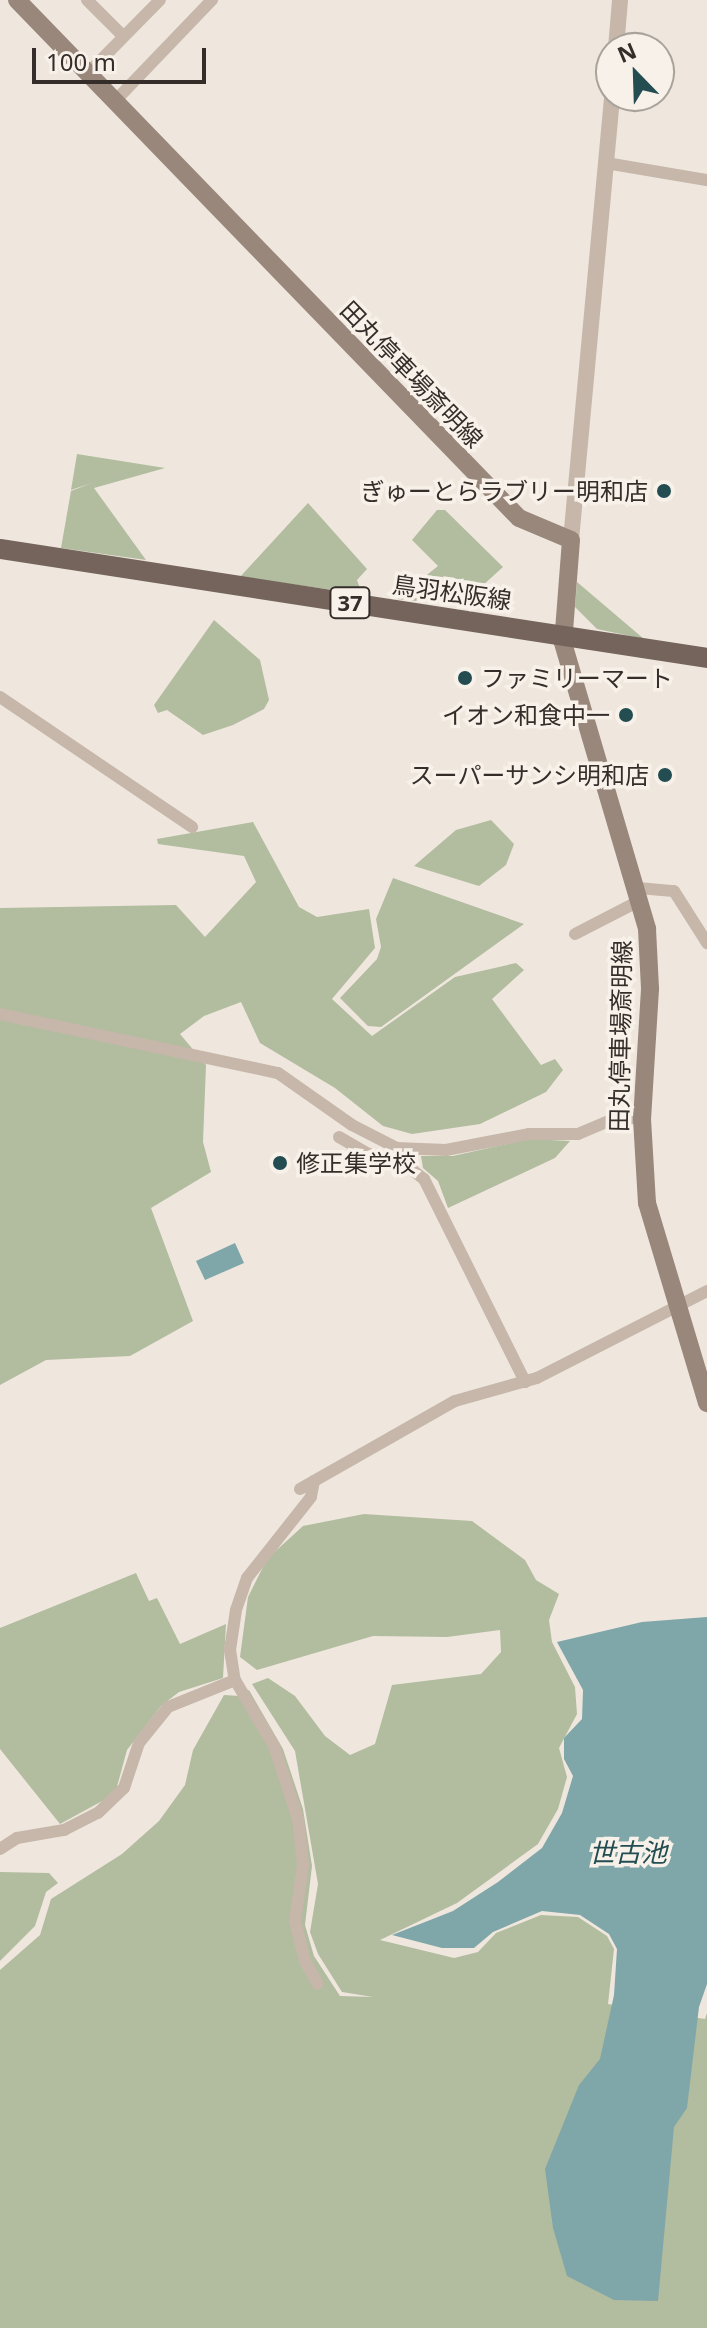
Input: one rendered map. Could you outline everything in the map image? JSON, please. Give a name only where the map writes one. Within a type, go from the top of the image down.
[{"type":"main road","name":"田丸停車場斎明線","points":[[17,0],[519,518],[571,540],[562,634],[640,894],[650,970],[642,1119],[647,1203],[707,1403]]},
{"type":"main road","name":"鳥羽松阪線","points":[[0,549],[707,658]]},
{"type":"street","points":[[87,0],[123,36]]},
{"type":"street","points":[[89,72],[160,0]]},
{"type":"street","points":[[116,100],[212,0]]},
{"type":"street","points":[[617,32],[620,0]]},
{"type":"street","points":[[571,540],[611,112]]},
{"type":"street","points":[[606,163],[707,180]]},
{"type":"street","points":[[0,697],[192,827]]},
{"type":"street","points":[[575,934],[640,894],[674,891],[707,943]]},
{"type":"street","points":[[0,1014],[278,1073],[352,1125],[397,1148],[446,1150],[529,1134],[578,1134],[618,1117],[642,1119]]},
{"type":"street","points":[[339,1137],[369,1154],[406,1165],[424,1179],[525,1382]]},
{"type":"street","points":[[300,1489],[455,1401],[525,1382],[707,1291]]},
{"type":"street","points":[[314,1481],[311,1497],[247,1578],[231,1634],[235,1680],[274,1746],[298,1819],[303,1865],[295,1921],[305,1961],[318,1984]]},
{"type":"street","points":[[0,1849],[17,1838],[64,1830],[98,1813],[124,1788],[139,1743],[168,1707],[235,1680]]},
{"type":"green space","points":[[77,454],[165,468],[94,488],[146,560],[61,548],[71,491],[92,483],[71,490]]},
{"type":"green space","points":[[308,503],[367,569],[357,580],[362,594],[240,577]]},
{"type":"green space","points":[[437,510],[445,510],[503,567],[470,597],[469,606],[397,599],[438,566],[412,540]]},
{"type":"green space","points":[[577,582],[644,639],[597,629],[575,607]]},
{"type":"green space","points":[[214,620],[260,660],[269,700],[264,709],[233,725],[203,735],[167,710],[158,713],[154,705]]},
{"type":"green space","points":[[491,820],[514,844],[506,865],[479,886],[414,866],[456,830]]},
{"type":"green space","points":[[253,822],[299,907],[317,917],[369,909],[375,948],[332,999],[372,1036],[455,977],[516,963],[524,970],[492,999],[541,1065],[555,1059],[563,1070],[546,1092],[480,1124],[412,1134],[383,1126],[335,1088],[260,1043],[241,1002],[204,1016],[180,1034],[206,1065],[203,1142],[211,1172],[151,1208],[193,1321],[130,1356],[46,1360],[0,1385],[0,908],[176,905],[205,937],[256,882],[244,856],[158,844],[157,839]]},
{"type":"green space","points":[[393,878],[524,924],[381,1027],[368,1026],[340,998],[377,959],[381,947],[376,919]]},
{"type":"green space","points":[[529,1139],[570,1141],[555,1158],[448,1208],[438,1181],[423,1168],[421,1156],[453,1156]]},
{"type":"green space","points":[[364,1514],[472,1521],[525,1560],[536,1580],[559,1594],[549,1620],[552,1642],[575,1687],[577,1714],[559,1748],[567,1777],[558,1809],[538,1844],[457,1903],[380,1940],[454,1958],[478,1952],[496,1933],[541,1915],[578,1917],[607,1936],[614,1949],[608,2004],[705,2019],[707,2013],[707,2328],[0,2328],[0,1970],[40,1935],[51,1899],[122,1854],[159,1821],[185,1785],[193,1750],[224,1695],[240,1696],[249,1690],[283,1749],[303,1809],[312,1866],[305,1925],[314,1956],[340,1996],[373,1997],[342,1992],[318,1954],[310,1932],[318,1884],[295,1751],[252,1684],[268,1678],[295,1696],[325,1736],[350,1755],[375,1744],[392,1685],[481,1674],[501,1652],[500,1630],[447,1637],[373,1636],[257,1670],[240,1657],[248,1597],[267,1559],[303,1526]]},
{"type":"green space","points":[[136,1573],[149,1601],[157,1598],[180,1644],[226,1624],[223,1678],[179,1692],[161,1706],[127,1750],[115,1794],[60,1824],[0,1749],[0,1628]]},
{"type":"green space","points":[[0,1872],[49,1873],[58,1883],[46,1892],[35,1926],[0,1961]]},
{"type":"water","points":[[235,1243],[244,1263],[205,1280],[196,1261]]},
{"type":"water","name":"世古池","points":[[707,1617],[707,1984],[699,2007],[687,2108],[674,2127],[658,2301],[614,2300],[567,2276],[553,2228],[545,2169],[579,2085],[600,2059],[614,1995],[617,1949],[609,1934],[580,1915],[542,1911],[493,1932],[474,1948],[442,1948],[392,1935],[453,1911],[498,1882],[542,1848],[562,1813],[573,1776],[564,1759],[564,1738],[582,1719],[583,1690],[557,1642],[642,1622]]},
{"type":"place","name":"ぎゅーとらラブリー明和店","points":[[664,491]]},
{"type":"place","name":"ファミリーマート","points":[[465,678]]},
{"type":"place","name":"イオン和食中一","points":[[626,715]]},
{"type":"place","name":"スーパーサンシ明和店","points":[[665,775]]},
{"type":"place","name":"修正集学校","points":[[280,1163]]}]
